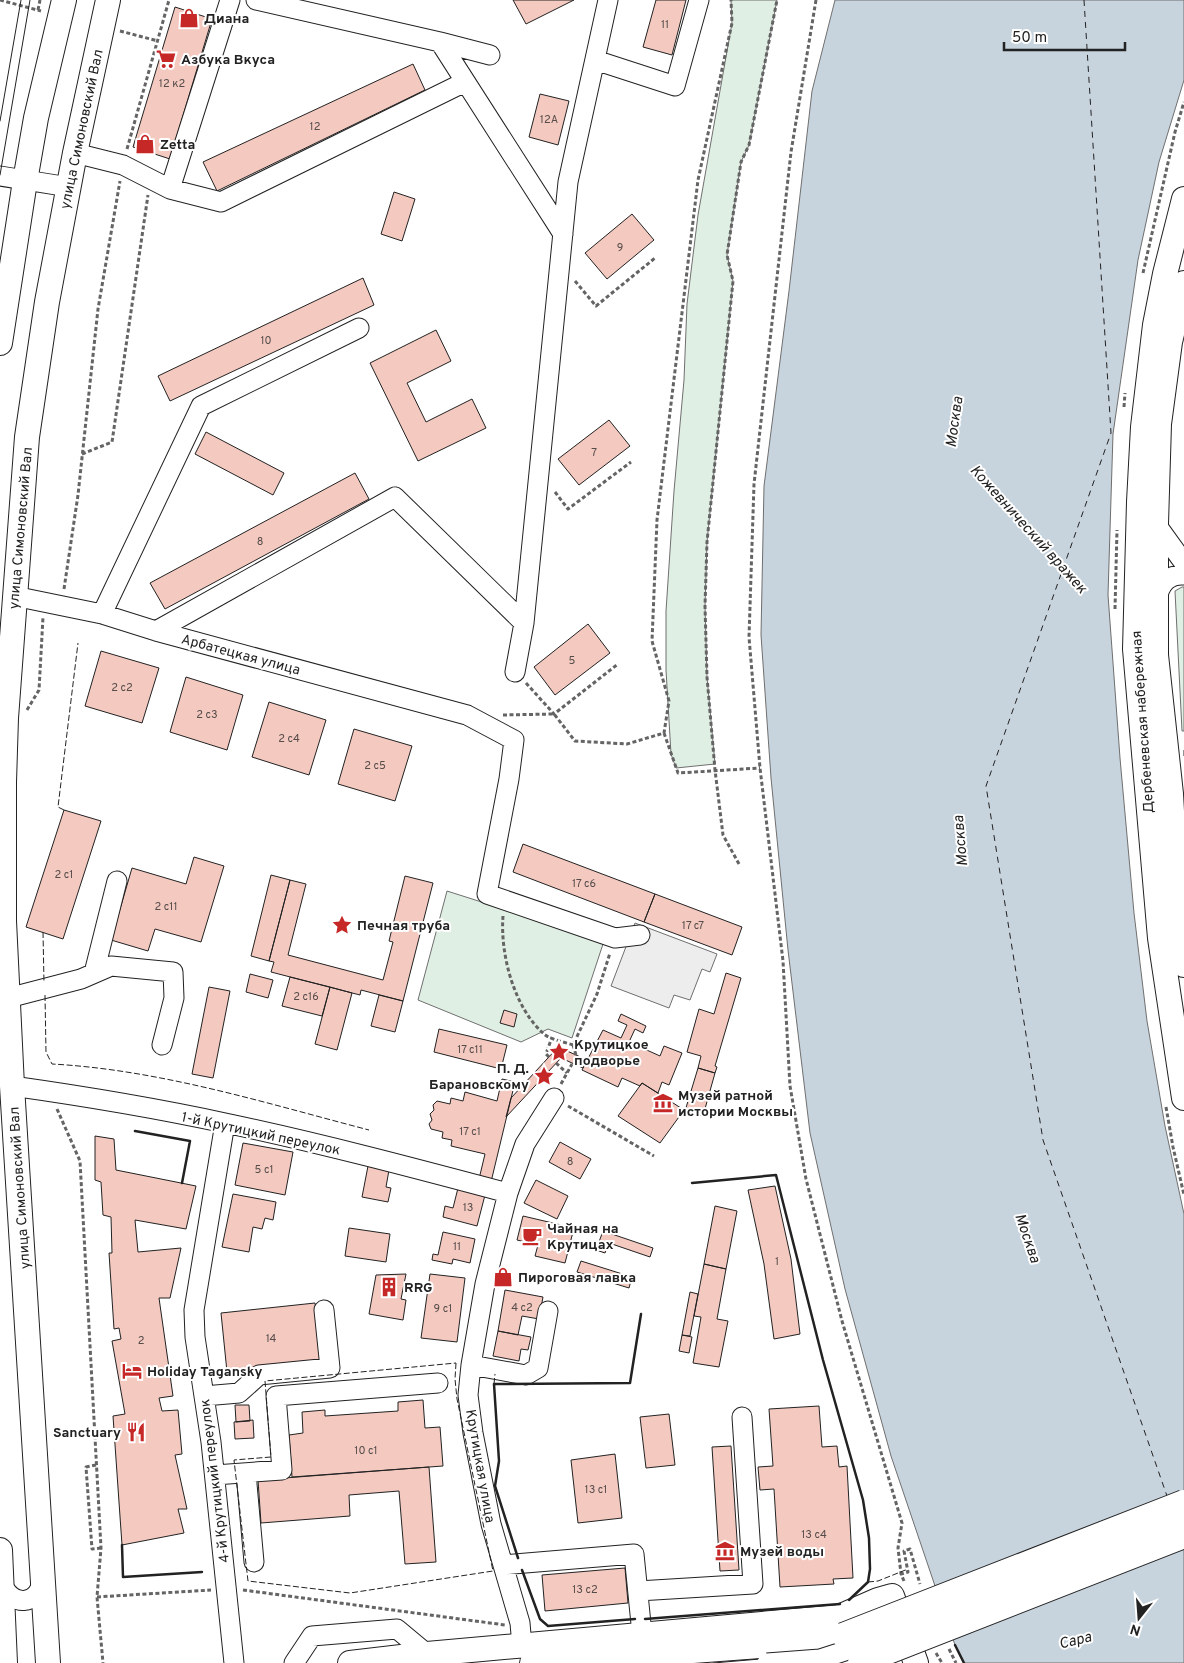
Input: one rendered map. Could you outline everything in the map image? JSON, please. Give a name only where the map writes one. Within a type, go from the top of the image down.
[{"type":"main road","points":[[0,343],[36,118],[64,0]]},
{"type":"main road","name":"улица Симоновский Вал","points":[[48,1663],[12,1086],[4,921],[2,775],[5,669],[14,596],[27,438],[47,302],[75,153],[108,0]]},
{"type":"main road","name":"Дербеневская набережная","points":[[1183,208],[1164,274],[1155,325],[1143,426],[1134,649],[1160,938],[1184,1098]]},
{"type":"main road","name":"Дербеневская набережная","points":[[1184,283],[1170,342],[1159,424],[1156,524],[1156,655],[1178,794],[1179,932],[1184,965]]},
{"type":"main road","points":[[525,1644],[814,1642],[843,1635],[1184,1502]]},
{"type":"main road","points":[[860,1663],[1184,1536]]},
{"type":"main road","points":[[0,1550],[6,1663]]},
{"type":"main road","points":[[350,1663],[525,1644],[839,1617],[885,1598]]},
{"type":"main road","points":[[885,1598],[896,1663]]},
{"type":"main road","points":[[885,1598],[916,1663]]},
{"type":"street","points":[[170,189],[230,0]]},
{"type":"street","points":[[256,0],[490,55]]},
{"type":"street","points":[[515,672],[524,623],[568,182],[608,0]]},
{"type":"street","points":[[595,60],[675,86],[699,0]]},
{"type":"street","points":[[440,42],[563,234]]},
{"type":"street","points":[[75,153],[123,165],[170,189],[221,202],[465,82]]},
{"type":"street","points":[[0,176],[69,187]]},
{"type":"street","points":[[102,614],[201,406],[359,328]]},
{"type":"street","points":[[156,631],[395,497],[524,623]]},
{"type":"street","points":[[1139,502],[1184,563]]},
{"type":"street","points":[[1156,602],[1163,582],[1174,575],[1184,575]]},
{"type":"street","name":"Арбатецкая улица","points":[[14,596],[102,614],[156,631],[467,715],[514,740],[509,779],[487,894],[505,900]]},
{"type":"street","points":[[94,973],[117,881]]},
{"type":"street","points":[[505,900],[615,938],[640,935]]},
{"type":"street","points":[[8,998],[81,978],[111,966],[173,972],[174,998],[162,1045]]},
{"type":"street","name":"1-й Крутицкий переулок","points":[[12,1086],[224,1123],[354,1153],[508,1193]]},
{"type":"street","name":"Крутицкая улица","points":[[525,1644],[490,1524],[472,1434],[468,1395],[471,1365],[485,1284],[508,1193],[525,1144],[554,1098]]},
{"type":"street","name":"4-й Крутицкий переулок","points":[[224,1123],[194,1310],[195,1337],[215,1475],[234,1663]]},
{"type":"street","points":[[204,1396],[239,1393],[259,1375],[330,1368],[324,1310]]},
{"type":"street","points":[[471,1365],[526,1376],[538,1368],[548,1311]]},
{"type":"street","points":[[215,1475],[282,1470],[276,1396],[438,1383]]},
{"type":"street","points":[[638,1591],[753,1584],[742,1417]]},
{"type":"street","points":[[246,1473],[254,1562]]},
{"type":"street","points":[[767,1663],[820,1659],[848,1650],[1184,1522]]},
{"type":"street","points":[[503,1565],[634,1554],[642,1634]]},
{"type":"street","points":[[2,1584],[11,1598],[24,1600],[36,1596],[41,1589],[43,1581]]},
{"type":"street","points":[[294,1663],[312,1636],[397,1629],[427,1654]]},
{"type":"path","points":[[38,10],[40,0]]},
{"type":"path","points":[[62,606],[82,454],[98,309],[123,165],[169,0]]},
{"type":"path","points":[[731,0],[732,23],[698,180],[657,520],[652,641],[668,701],[664,733],[678,773],[760,768]]},
{"type":"path","points":[[739,864],[723,835],[715,770],[707,677],[706,551],[733,281],[727,255],[741,162],[749,145],[777,0]]},
{"type":"path","points":[[816,0],[791,152],[754,484],[749,637],[760,768],[783,961],[790,1086],[806,1179],[842,1321],[902,1523],[898,1548],[901,1574]]},
{"type":"path","points":[[82,454],[112,442],[150,179]]},
{"type":"path","points":[[560,263],[596,306],[655,258]]},
{"type":"path","points":[[539,472],[568,509],[632,462]]},
{"type":"path","points":[[496,715],[554,714],[618,664]]},
{"type":"path","points":[[515,672],[554,714],[575,741],[627,744],[664,733]]},
{"type":"path","points":[[505,900],[502,927],[510,978],[524,1011],[545,1035],[573,1045]]},
{"type":"path","points":[[576,1055],[573,1045],[601,984],[615,938]]},
{"type":"path","points":[[549,1057],[546,1054],[552,1037]]},
{"type":"path","points":[[556,1063],[567,1073]]},
{"type":"path","points":[[572,1064],[554,1098],[654,1156]]},
{"type":"path","points":[[96,1465],[86,1467],[92,1549],[101,1548]]},
{"type":"path","points":[[908,1572],[904,1551],[910,1549],[921,1584]]},
{"type":"path","points":[[235,1589],[504,1626],[525,1644]]},
{"type":"path","points":[[103,1663],[97,1597],[212,1590]]},
{"type":"path","points":[[946,1645],[956,1663]]},
{"type":"green space","points":[[731,0],[777,0],[749,145],[741,162],[727,255],[733,281],[707,542],[705,606],[707,677],[715,764],[676,768],[671,754],[666,670],[666,611],[684,380],[687,304],[698,215],[732,23]]},
{"type":"green space","points":[[1184,587],[1184,731],[1182,731],[1175,591]]},
{"type":"green space","points":[[447,891],[604,941],[572,1038],[548,1029],[521,1042],[418,1000]]},
{"type":"shaded area","points":[[635,923],[717,954],[710,972],[702,969],[690,1000],[674,995],[669,1008],[611,986]]},
{"type":"water","points":[[835,0],[1184,0],[1184,80],[1159,162],[1138,260],[1113,434],[1108,595],[1134,913],[1147,1021],[1165,1126],[1184,1214],[1184,1663],[964,1663],[955,1645],[891,1456],[845,1289],[810,1133],[788,950],[771,778],[761,635],[764,486],[812,91]]},
{"type":"building","points":[[513,0],[574,0],[526,24]]},
{"type":"building","points":[[656,0],[686,0],[672,55],[643,47]]},
{"type":"building","points":[[175,7],[212,19],[170,159],[133,147]]},
{"type":"building","points":[[413,64],[425,90],[217,191],[203,162]]},
{"type":"building","points":[[540,94],[569,101],[558,145],[529,137]]},
{"type":"building","points":[[394,192],[415,199],[402,241],[381,234]]},
{"type":"building","points":[[632,214],[654,240],[607,279],[585,253]]},
{"type":"building","points":[[363,278],[374,305],[170,401],[158,376]]},
{"type":"building","points":[[436,330],[451,361],[407,383],[426,422],[472,399],[486,428],[418,461],[370,363]]},
{"type":"building","points":[[609,420],[630,446],[579,485],[558,459]]},
{"type":"building","points":[[206,432],[284,473],[273,495],[195,454]]},
{"type":"building","points":[[355,473],[369,499],[165,609],[150,583]]},
{"type":"building","points":[[588,624],[610,653],[555,695],[534,667]]},
{"type":"building","points":[[101,651],[159,668],[142,723],[85,706]]},
{"type":"building","points":[[186,677],[243,695],[227,750],[170,732]]},
{"type":"building","points":[[269,702],[326,720],[309,775],[252,757]]},
{"type":"building","points":[[354,729],[412,746],[395,801],[338,784]]},
{"type":"building","points":[[64,810],[101,821],[63,939],[26,927]]},
{"type":"building","points":[[523,844],[655,894],[644,922],[513,872]]},
{"type":"building","points":[[194,857],[224,866],[201,942],[155,929],[148,951],[111,940],[132,868],[186,884]]},
{"type":"building","points":[[271,875],[290,880],[269,961],[251,956]]},
{"type":"building","points":[[405,876],[433,883],[403,1001],[361,990],[360,995],[271,972],[274,962],[269,961],[290,880],[306,884],[288,955],[383,980],[393,942],[389,941]]},
{"type":"building","points":[[655,894],[742,927],[732,955],[644,922]]},
{"type":"building","points":[[726,973],[741,978],[715,1066],[717,1067],[715,1073],[698,1068],[701,1056],[687,1052],[699,1009],[714,1014]]},
{"type":"building","points":[[250,974],[273,980],[268,998],[246,992]]},
{"type":"building","points":[[290,977],[330,987],[322,1016],[282,1006]]},
{"type":"building","points":[[209,987],[230,991],[213,1078],[192,1074]]},
{"type":"building","points":[[330,987],[352,993],[337,1050],[315,1044]]},
{"type":"building","points":[[379,995],[403,1001],[395,1032],[371,1026]]},
{"type":"building","points":[[504,1010],[517,1014],[514,1027],[500,1023]]},
{"type":"building","points":[[621,1014],[646,1026],[643,1033],[635,1029],[629,1042],[660,1056],[664,1046],[682,1053],[669,1085],[662,1082],[658,1093],[642,1083],[640,1086],[622,1078],[618,1087],[582,1070],[603,1030],[621,1038],[627,1025],[618,1021]]},
{"type":"building","points":[[439,1029],[507,1045],[501,1069],[434,1052]]},
{"type":"building","points":[[559,1046],[565,1050],[561,1058],[506,1117],[511,1098]]},
{"type":"building","points":[[565,1050],[587,1060],[583,1068],[561,1058]]},
{"type":"building","points":[[698,1068],[715,1073],[703,1116],[685,1111]]},
{"type":"building","points":[[502,1079],[515,1082],[491,1182],[479,1179],[485,1154],[451,1146],[452,1140],[442,1138],[443,1132],[431,1129],[429,1124],[432,1120],[430,1114],[434,1110],[433,1105],[437,1101],[450,1104],[451,1098],[463,1101],[465,1092],[497,1101]]},
{"type":"building","points":[[642,1083],[684,1110],[660,1143],[618,1116]]},
{"type":"building","points":[[95,1136],[114,1139],[116,1170],[196,1186],[186,1229],[135,1220],[138,1252],[181,1248],[170,1298],[159,1298],[173,1396],[159,1398],[162,1411],[178,1410],[182,1454],[175,1455],[187,1509],[178,1509],[184,1533],[122,1545],[113,1416],[125,1414],[112,1341],[121,1339],[119,1328],[114,1329],[109,1253],[112,1253],[111,1217],[103,1215],[101,1182],[95,1180]]},
{"type":"building","points":[[560,1142],[591,1159],[580,1179],[549,1162]]},
{"type":"building","points":[[243,1143],[293,1152],[285,1195],[235,1185]]},
{"type":"building","points":[[368,1166],[389,1170],[386,1187],[391,1188],[388,1202],[362,1197]]},
{"type":"building","points":[[536,1180],[568,1196],[557,1219],[524,1203]]},
{"type":"building","points":[[775,1186],[791,1259],[800,1334],[774,1339],[764,1264],[748,1190]]},
{"type":"building","points":[[458,1188],[485,1195],[477,1226],[443,1217],[445,1206],[453,1208]]},
{"type":"building","points":[[233,1194],[276,1202],[273,1220],[265,1218],[262,1229],[253,1227],[249,1252],[222,1247]]},
{"type":"building","points":[[715,1206],[737,1211],[726,1269],[704,1264]]},
{"type":"building","points":[[523,1216],[574,1228],[565,1263],[535,1256],[538,1245],[517,1240]]},
{"type":"building","points":[[349,1228],[390,1234],[386,1262],[345,1256]]},
{"type":"building","points":[[603,1231],[653,1248],[650,1257],[609,1243],[605,1253],[596,1250]]},
{"type":"building","points":[[443,1232],[475,1239],[470,1263],[453,1259],[452,1264],[432,1260],[433,1254],[438,1255]]},
{"type":"building","points":[[581,1261],[632,1277],[629,1288],[577,1272]]},
{"type":"building","points":[[704,1264],[726,1269],[717,1319],[728,1321],[719,1367],[693,1363],[701,1317],[694,1316]]},
{"type":"building","name":"RRG","points":[[406,1274],[401,1299],[406,1300],[403,1320],[369,1314],[376,1275]]},
{"type":"building","points":[[430,1274],[465,1278],[457,1342],[421,1338]]},
{"type":"building","points":[[505,1290],[543,1297],[539,1319],[522,1316],[518,1335],[498,1331]]},
{"type":"building","points":[[690,1292],[698,1294],[690,1336],[682,1335]]},
{"type":"building","points":[[315,1303],[321,1362],[227,1372],[221,1313]]},
{"type":"building","points":[[498,1331],[531,1337],[528,1350],[521,1349],[519,1361],[493,1356]]},
{"type":"building","points":[[682,1335],[692,1337],[689,1353],[679,1351]]},
{"type":"building","points":[[423,1400],[425,1428],[440,1427],[443,1466],[292,1477],[289,1435],[303,1433],[302,1412],[325,1410],[325,1416],[398,1411],[398,1402]]},
{"type":"building","points":[[235,1405],[249,1405],[250,1421],[236,1422]]},
{"type":"building","points":[[819,1406],[822,1447],[837,1446],[839,1467],[847,1466],[853,1578],[833,1579],[834,1584],[780,1587],[774,1489],[760,1490],[758,1467],[773,1466],[769,1409]]},
{"type":"building","points":[[669,1414],[675,1465],[646,1468],[640,1417]]},
{"type":"building","points":[[253,1420],[254,1438],[235,1439],[234,1422]]},
{"type":"building","points":[[731,1446],[739,1570],[720,1571],[712,1447]]},
{"type":"building","points":[[615,1454],[622,1518],[578,1523],[571,1460]]},
{"type":"building","points":[[429,1467],[436,1562],[405,1564],[399,1491],[349,1495],[350,1516],[261,1523],[258,1480]]},
{"type":"building","points":[[625,1568],[628,1603],[545,1611],[542,1575]]},
{"type":"ferry route","points":[[1084,0],[1111,433],[986,786],[1043,1140],[1167,1496]]},
{"type":"tram line","points":[[0,121],[21,0]]},
{"type":"tram line","points":[[0,175],[30,0]]},
{"type":"tram line","points":[[713,1663],[819,1654],[1184,1516]]},
{"type":"tram line","points":[[819,1663],[846,1657],[1184,1527]]},
{"type":"fence","points":[[64,810],[58,807],[78,643]]},
{"type":"fence","points":[[1184,750],[1184,758]]},
{"type":"fence","points":[[43,932],[44,983]]},
{"type":"fence","points":[[45,995],[46,1052],[52,1064],[93,1067],[173,1080],[369,1130]]},
{"type":"fence","points":[[456,1363],[457,1399],[493,1571],[350,1593],[248,1581],[234,1460],[271,1457],[265,1381],[456,1363]]},
{"type":"fence","points":[[494,1384],[495,1374]]},
{"type":"fence","points":[[868,1582],[878,1581],[908,1569]]},
{"type":"wall","points":[[135,1131],[190,1141],[182,1183]]},
{"type":"wall","points":[[692,1183],[776,1175],[823,1360],[863,1500],[869,1538],[870,1569],[868,1582],[849,1600]]},
{"type":"wall","points":[[518,1558],[495,1486],[499,1461],[494,1384],[630,1383],[641,1314]]},
{"type":"wall","points":[[122,1545],[123,1577],[202,1572]]},
{"type":"wall","points":[[522,1570],[540,1619],[548,1626],[635,1619]]},
{"type":"wall","points":[[645,1619],[840,1604]]},
{"type":"wall","points":[[955,1645],[964,1663]]},
{"type":"place","name":"Диана","points":[[189,18]]},
{"type":"place","name":"Азбука Вкуса","points":[[166,59]]},
{"type":"place","name":"Zetta","points":[[145,144]]},
{"type":"place","name":"Печная труба","points":[[342,925]]},
{"type":"place","name":"Крутицкое подворье","points":[[559,1052]]},
{"type":"place","name":"П. Д. Барановскому","points":[[544,1076]]},
{"type":"place","name":"Музей ратной истории Москвы","points":[[663,1103]]},
{"type":"place","name":"Чайная на Крутицах","points":[[532,1236]]},
{"type":"place","name":"Пироговая лавка","points":[[503,1277]]},
{"type":"place","name":"RRG","points":[[389,1287]]},
{"type":"place","name":"Holiday Tagansky","points":[[132,1371]]},
{"type":"place","name":"Sanctuary","points":[[136,1432]]},
{"type":"place","name":"Музей воды","points":[[725,1551]]},
{"type":"water label","name":"Москва","points":[[954,422]]},
{"type":"water label","name":"Кожевнический вражек","points":[[1029,529]]},
{"type":"water label","name":"Москва","points":[[960,841]]},
{"type":"water label","name":"Москва","points":[[1028,1238]]},
{"type":"water label","name":"Сара","points":[[1075,1640]]}]
